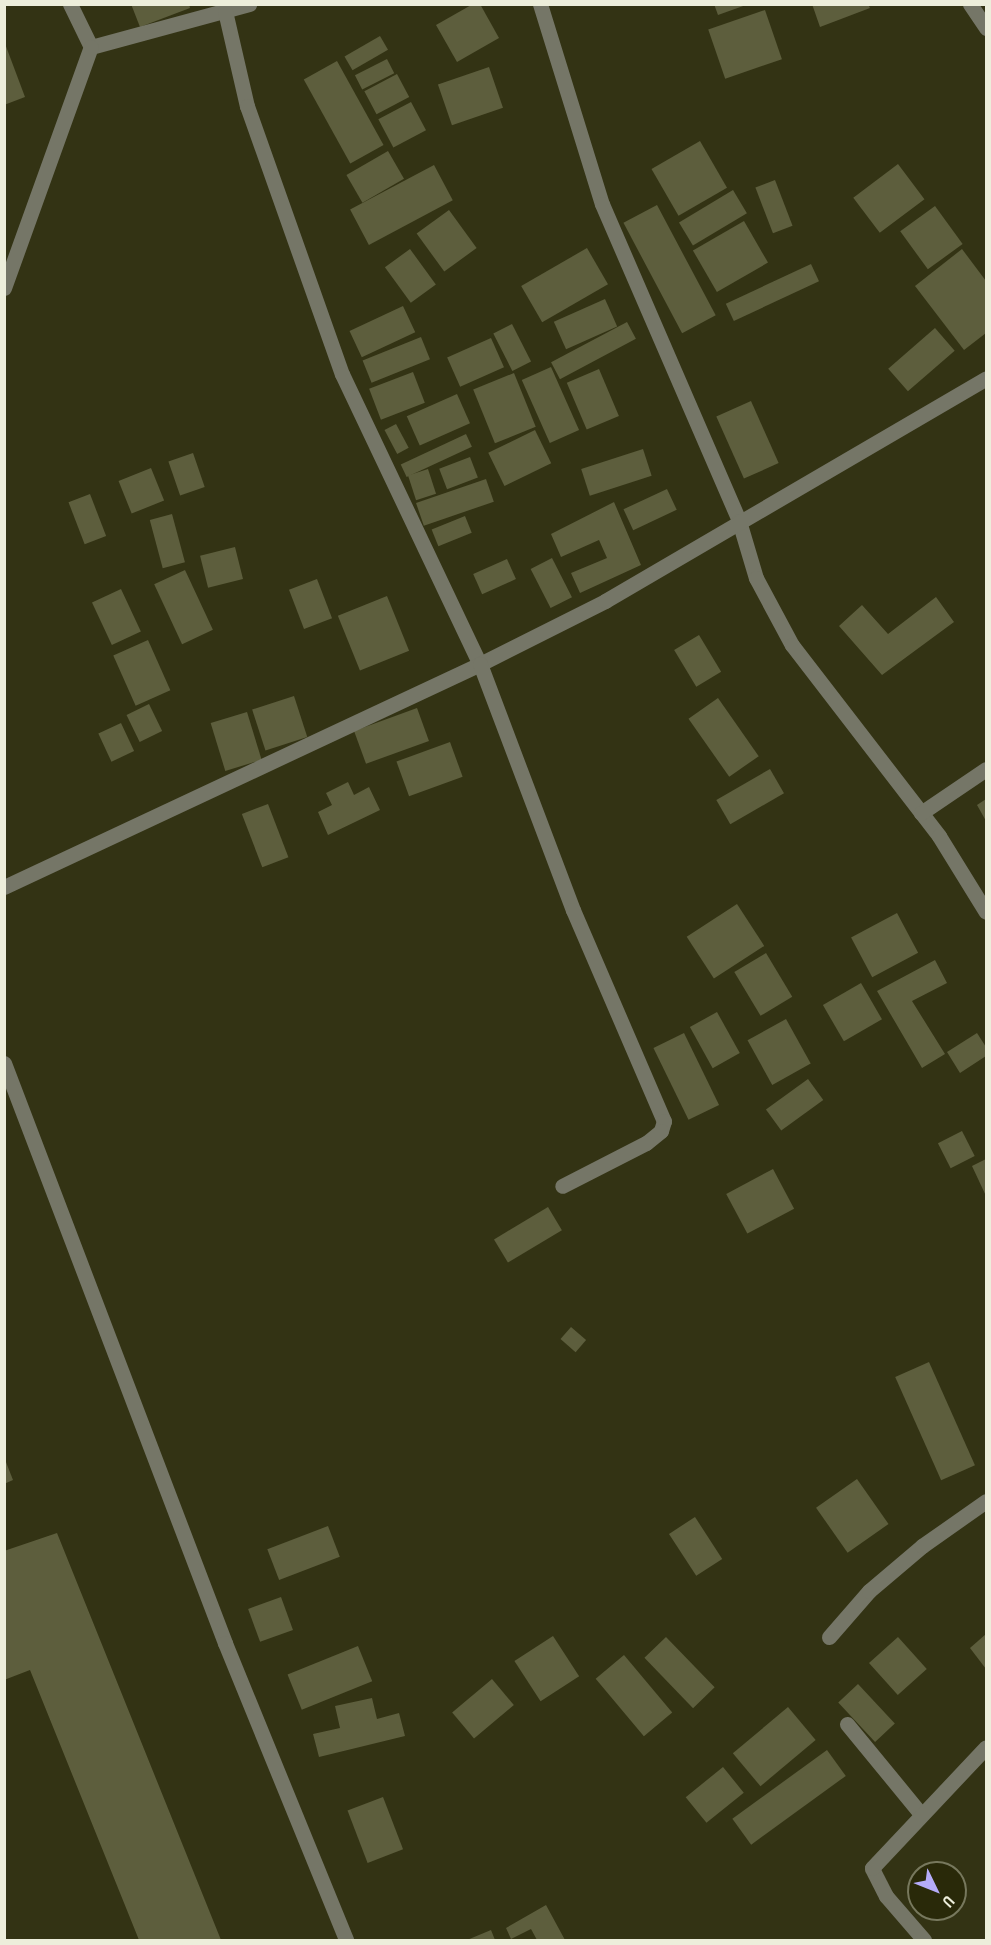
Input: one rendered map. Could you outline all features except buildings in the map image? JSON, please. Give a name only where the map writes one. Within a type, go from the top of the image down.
[{"type":"street","points":[[4,288],[91,47],[70,4]]},
{"type":"street","points":[[91,47],[249,4]]},
{"type":"street","points":[[540,4],[602,204],[740,521],[756,578],[792,645],[921,813],[987,912]]},
{"type":"street","points":[[970,4],[987,28]]},
{"type":"street","points":[[225,11],[247,106],[342,374],[480,664],[573,910],[663,1121],[661,1131],[646,1143],[562,1186]]},
{"type":"street","points":[[4,886],[480,664],[605,601],[987,378]]},
{"type":"street","points":[[921,813],[987,769]]},
{"type":"street","points":[[4,1063],[221,1632],[346,1941]]},
{"type":"street","points":[[829,1637],[869,1591],[922,1545],[987,1501]]},
{"type":"street","points":[[847,1724],[921,1814]]},
{"type":"street","points":[[924,1941],[886,1896],[872,1868],[987,1747]]}]
